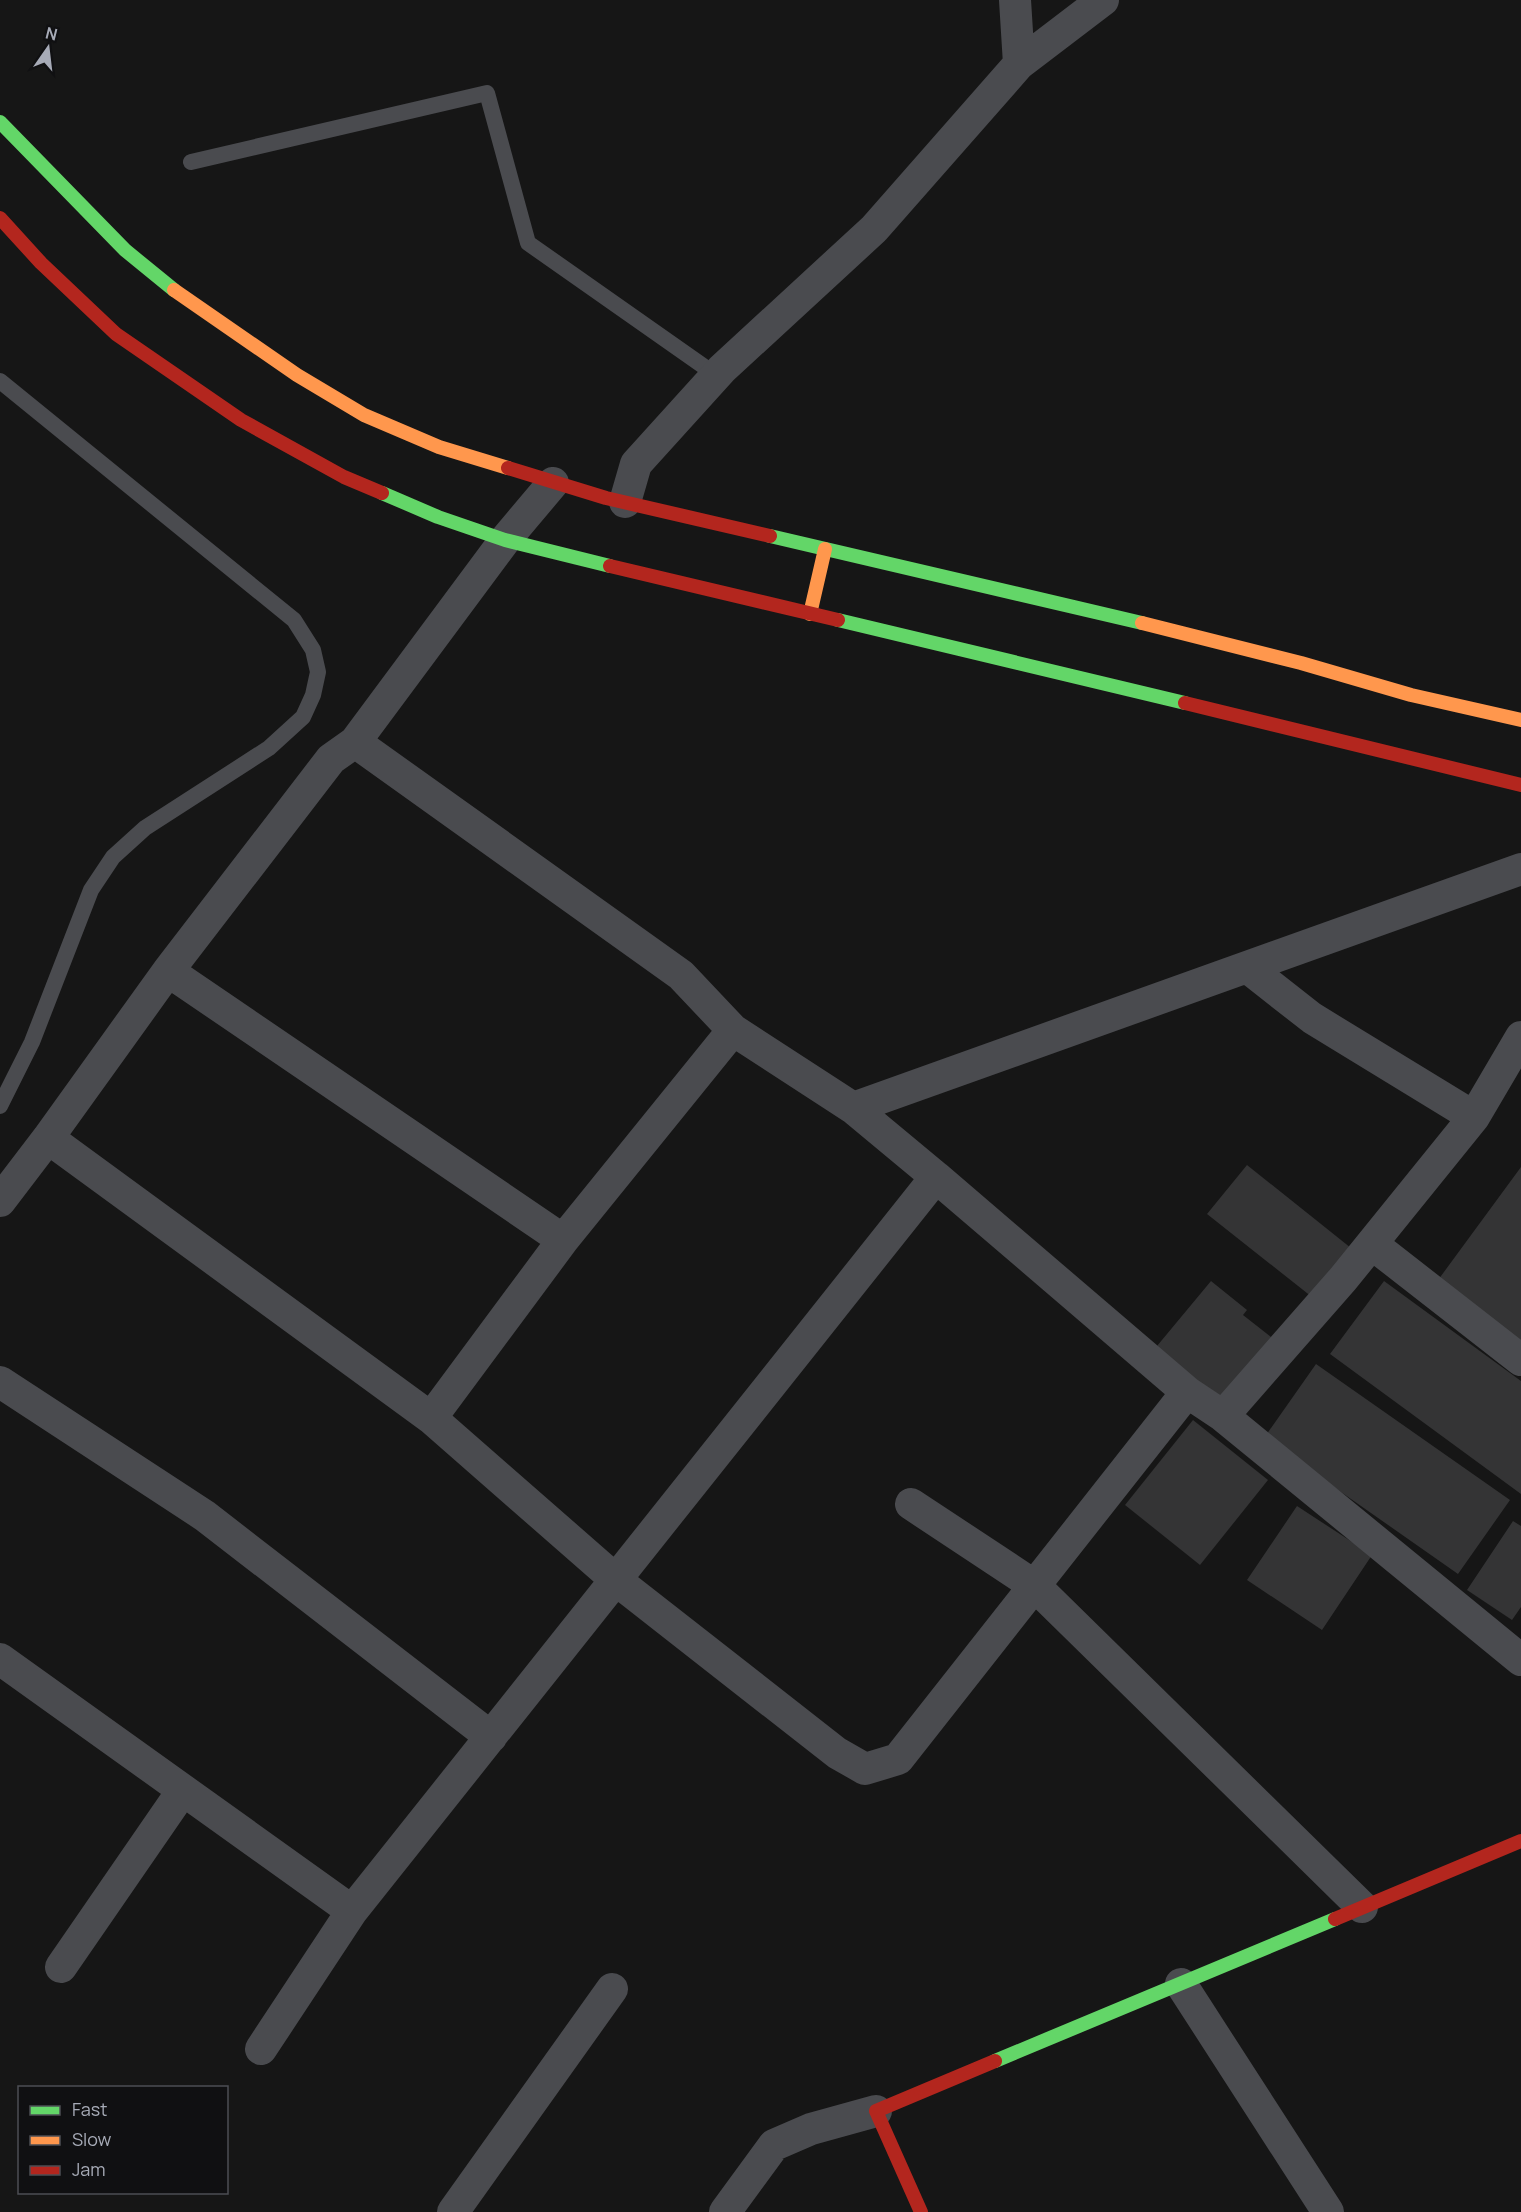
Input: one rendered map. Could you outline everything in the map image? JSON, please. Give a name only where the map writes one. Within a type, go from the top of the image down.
[{"type":"street","points":[[1015,0],[1019,64]]},
{"type":"street","points":[[625,502],[636,464],[716,375],[874,229],[1019,64],[1103,0]]},
{"type":"street","points":[[0,122],[125,250],[184,299],[297,375],[364,415],[439,447],[553,483],[625,502],[1173,630],[1411,695],[1521,720]]},
{"type":"street","points":[[0,218],[41,263],[116,334],[241,420],[344,477],[438,517],[505,540],[1047,669],[1521,786]]},
{"type":"street","points":[[0,1201],[168,971],[331,759],[355,742],[505,540],[553,483]]},
{"type":"street","points":[[810,614],[825,549]]},
{"type":"street","points":[[355,742],[681,975],[733,1030],[853,1108],[1187,1392],[1223,1416],[1521,1660]]},
{"type":"street","points":[[853,1108],[1521,868]]},
{"type":"street","points":[[1247,967],[1312,1018],[1474,1118]]},
{"type":"street","points":[[168,971],[563,1240]]},
{"type":"street","points":[[431,1418],[563,1240],[733,1030]]},
{"type":"street","points":[[1223,1416],[1343,1279],[1474,1118],[1521,1037]]},
{"type":"street","points":[[48,1138],[431,1418],[616,1580],[837,1754],[865,1769],[898,1759],[1187,1392]]},
{"type":"street","points":[[261,2049],[352,1911],[936,1177]]},
{"type":"street","points":[[1372,1244],[1521,1360]]},
{"type":"street","points":[[0,1382],[205,1516],[491,1737]]},
{"type":"street","points":[[911,1504],[1035,1586],[1362,1907]]},
{"type":"street","points":[[4,1672],[183,1790],[352,1911]]},
{"type":"street","points":[[61,1967],[183,1790]]},
{"type":"street","points":[[725,2212],[774,2145],[811,2129],[876,2111],[1521,1841]]},
{"type":"street","points":[[1181,1984],[1328,2212]]},
{"type":"street","points":[[453,2212],[612,1989]]},
{"type":"street","points":[[876,2111],[921,2212]]},
{"type":"lane","points":[[191,162],[487,93],[528,243],[716,375]]},
{"type":"lane","points":[[0,381],[294,620],[313,650],[318,672],[314,696],[303,717],[269,748],[145,828],[113,857],[91,890],[32,1042],[0,1106]]},
{"type":"building","points":[[1247,1165],[1351,1248],[1312,1297],[1207,1214]]},
{"type":"building","points":[[1521,1167],[1521,1359],[1430,1291]]},
{"type":"building","points":[[1211,1281],[1247,1310],[1243,1315],[1276,1341],[1221,1408],[1152,1352]]},
{"type":"building","points":[[1384,1281],[1521,1381],[1521,1494],[1330,1354]]},
{"type":"building","points":[[1316,1364],[1510,1500],[1458,1574],[1264,1438]]},
{"type":"building","points":[[1193,1420],[1268,1480],[1200,1565],[1125,1505]]},
{"type":"building","points":[[1297,1506],[1372,1555],[1322,1630],[1247,1580]]},
{"type":"building","points":[[1513,1521],[1521,1526],[1521,1607],[1512,1620],[1467,1590]]},
{"type":"traffic: fast","points":[[0,122],[125,250],[174,290]]},
{"type":"traffic: fast","points":[[382,493],[438,517],[505,540],[610,566]]},
{"type":"traffic: fast","points":[[770,536],[1142,623]]},
{"type":"traffic: fast","points":[[838,620],[1185,703]]},
{"type":"traffic: fast","points":[[995,2061],[1335,1919]]},
{"type":"traffic: slow","points":[[174,290],[297,375],[364,415],[439,447],[508,468]]},
{"type":"traffic: slow","points":[[810,614],[825,549]]},
{"type":"traffic: slow","points":[[1142,623],[1301,663],[1411,695],[1521,720]]},
{"type":"traffic: jam","points":[[0,218],[41,263],[116,334],[241,420],[344,477],[382,493]]},
{"type":"traffic: jam","points":[[508,468],[606,498],[770,536]]},
{"type":"traffic: jam","points":[[610,566],[838,620]]},
{"type":"traffic: jam","points":[[1185,703],[1521,785]]},
{"type":"traffic: jam","points":[[1335,1919],[1521,1841]]},
{"type":"traffic: jam","points":[[921,2212],[876,2111],[995,2061]]}]
